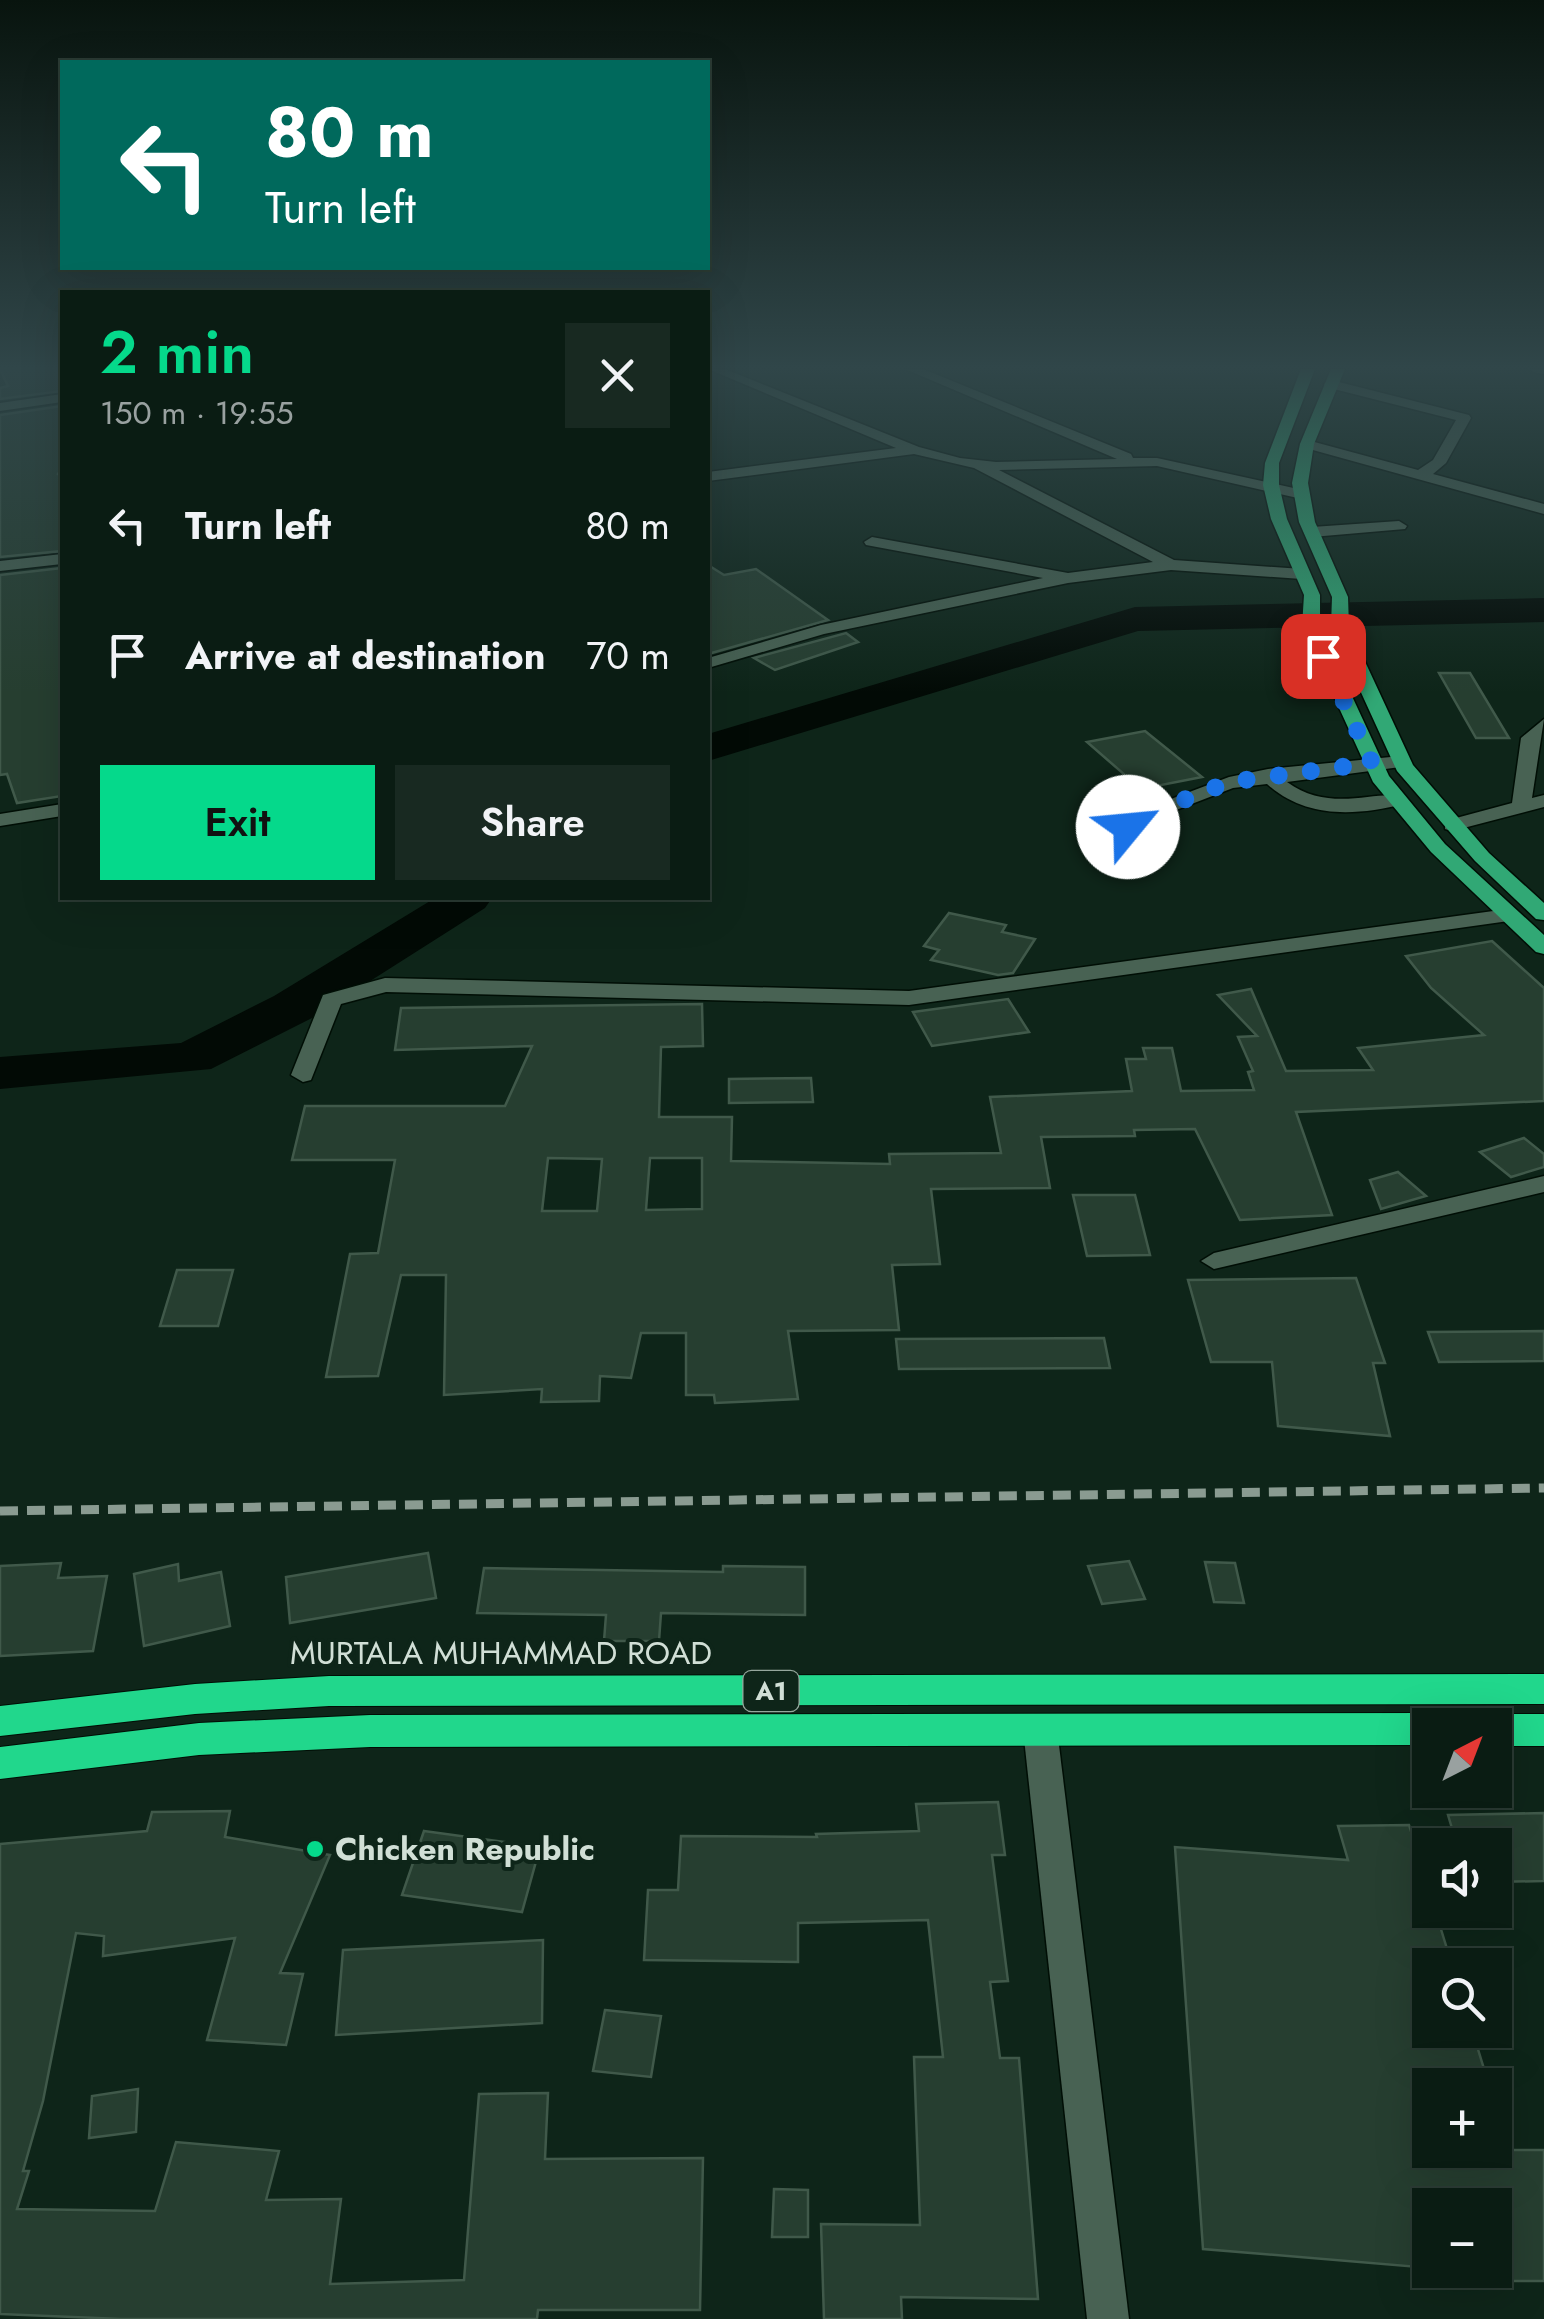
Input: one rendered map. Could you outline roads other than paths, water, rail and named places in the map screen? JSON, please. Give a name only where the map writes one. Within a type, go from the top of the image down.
[{"type":"highway","name":"MURTALA MUHAMMAD ROAD","points":[[0,1721],[195,1699],[328,1691],[1544,1689]]},
{"type":"highway","name":"A1","points":[[0,1763],[199,1739],[370,1731],[1412,1730]]},
{"type":"highway","points":[[1512,1730],[1544,1730]]},
{"type":"main road","points":[[1271,477],[1279,519],[1312,595],[1311,627],[1372,763],[1438,848],[1544,947]]},
{"type":"main road","points":[[1301,477],[1312,532],[1340,597],[1340,627],[1402,762],[1452,825],[1544,914]]},
{"type":"street","points":[[1000,477],[1171,565]]},
{"type":"street","points":[[1237,477],[1302,494]]},
{"type":"street","points":[[1426,477],[1544,509]]},
{"type":"street","points":[[1312,532],[1399,526]]},
{"type":"street","points":[[872,542],[1068,578]]},
{"type":"street","points":[[0,566],[60,559]]},
{"type":"street","points":[[710,662],[821,630],[1068,578],[1171,565],[1302,574]]},
{"type":"street","points":[[1522,807],[1530,738],[1544,725]]},
{"type":"street","points":[[1131,839],[1128,827],[1133,820],[1188,795],[1268,775],[1402,762]]},
{"type":"street","points":[[1268,775],[1301,804],[1355,806],[1397,800]]},
{"type":"street","points":[[1452,825],[1544,802]]},
{"type":"street","points":[[0,820],[60,810]]},
{"type":"street","points":[[303,1076],[331,1000],[385,985],[890,999],[1508,915]]},
{"type":"street","points":[[1214,1261],[1544,1184]]},
{"type":"street","points":[[1040,1729],[1108,2319]]},
{"type":"waterway","points":[[710,747],[1135,619],[1544,610]]},
{"type":"waterway","points":[[0,1073],[192,1058],[293,1007],[465,900]]},
{"type":"railway","points":[[0,1511],[1544,1488]]},
{"type":"place","name":"Chicken Republic","points":[[315,1849]]}]
